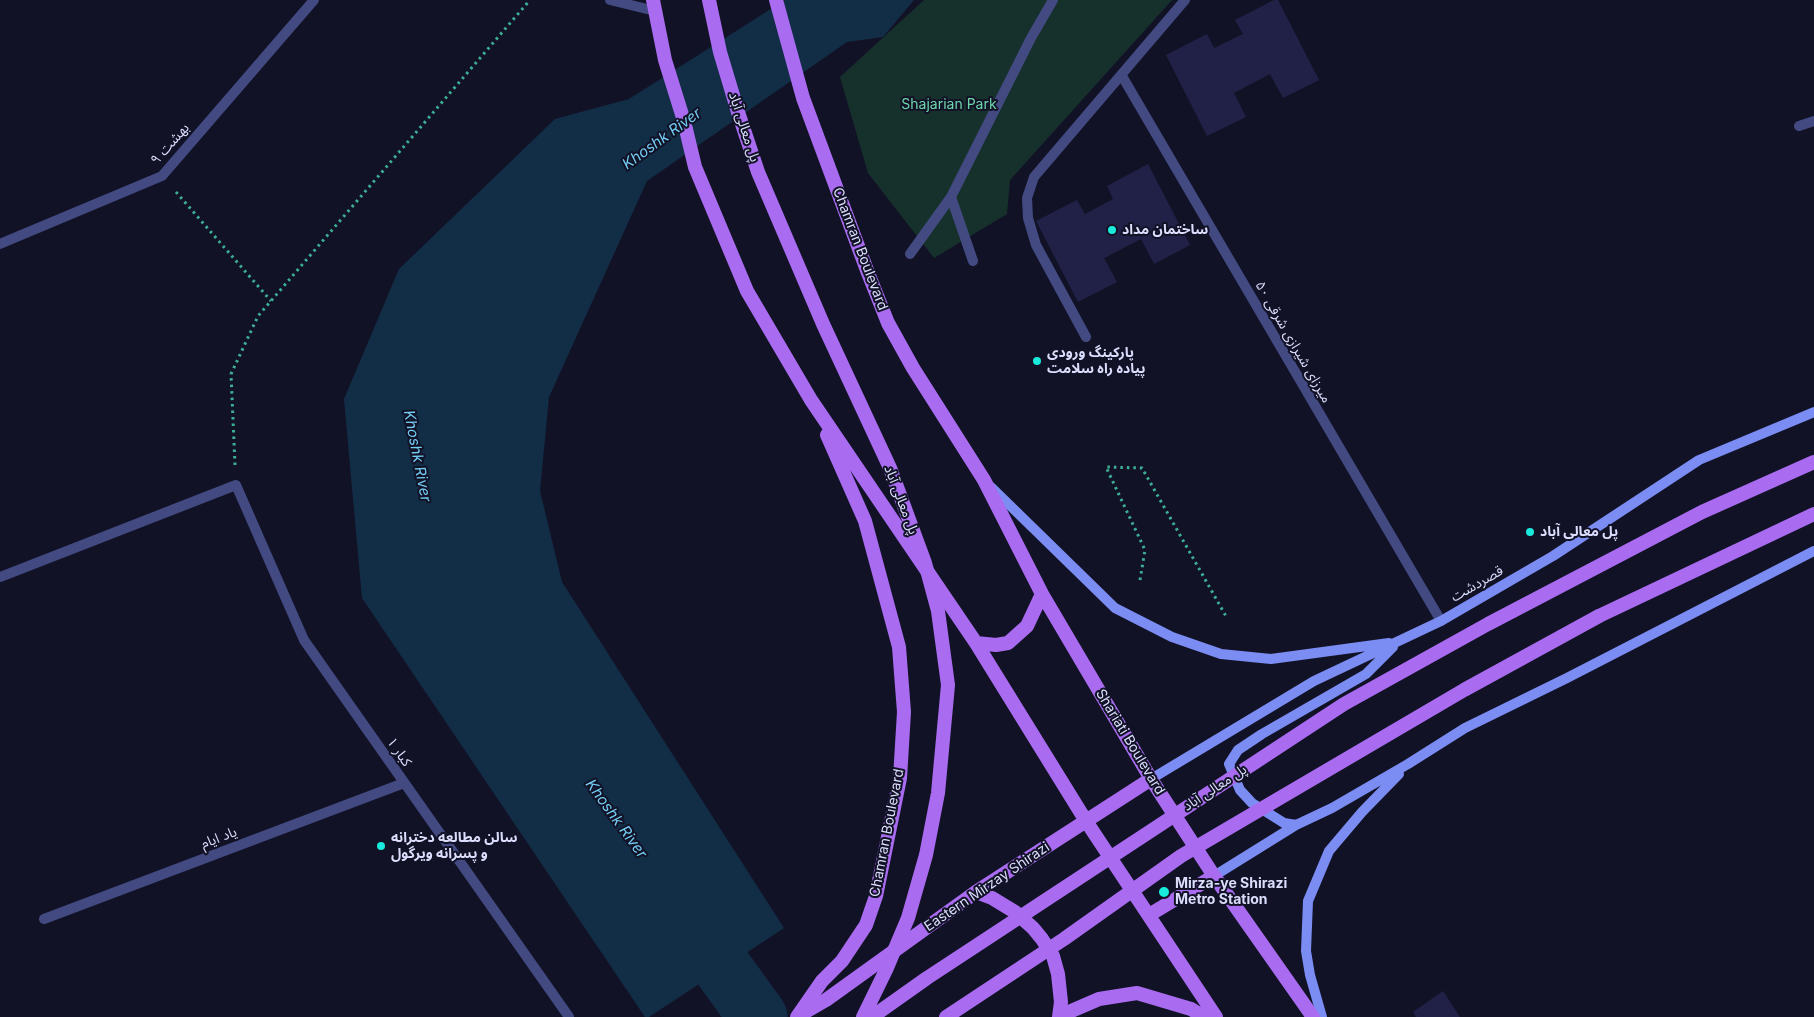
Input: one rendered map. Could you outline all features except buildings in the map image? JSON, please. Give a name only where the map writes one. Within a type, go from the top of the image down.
[{"type":"main road","name":"پل معالی آباد","points":[[709,0],[720,52],[758,172],[823,324],[890,468],[925,563],[938,612],[948,685],[938,793],[926,855],[908,918],[864,1017]]},
{"type":"main road","name":"Chamran Boulevard","points":[[776,0],[803,98],[888,323],[912,368],[984,480]]},
{"type":"main road","name":"Chamran Boulevard","points":[[654,5],[665,60],[684,121],[695,167],[747,291],[811,400],[976,643],[1086,820],[1149,916]]},
{"type":"main road","name":"Chamran Boulevard","points":[[797,1017],[822,982],[842,962],[866,925],[876,896],[900,778],[904,712],[899,647],[865,521],[811,400]]},
{"type":"main road","name":"قصردشت","points":[[1151,779],[1314,681],[1441,621],[1553,556],[1699,460],[1814,412]]},
{"type":"main road","name":"پل معالی آباد","points":[[872,1017],[951,962],[1344,704],[1488,624],[1702,512],[1814,462]]},
{"type":"main road","name":"Shariati Boulevard","points":[[984,480],[1042,594],[1151,779],[1214,876],[1313,1017]]},
{"type":"main road","points":[[984,480],[1115,608],[1172,637],[1221,654],[1271,659],[1400,641]]},
{"type":"main road","points":[[946,1017],[1064,939],[1181,856],[1464,690],[1599,616],[1814,514]]},
{"type":"main road","points":[[1216,1017],[1149,916],[1296,825],[1332,808],[1408,764],[1464,728],[1567,678],[1814,551]]},
{"type":"main road","points":[[976,643],[996,645],[1008,642],[1027,626],[1042,594]]},
{"type":"main road","points":[[1296,825],[1284,823],[1252,802],[1240,790],[1229,764],[1238,750],[1262,734],[1366,674],[1400,641]]},
{"type":"main road","points":[[1322,1017],[1310,975],[1306,951],[1308,901],[1329,851],[1362,812],[1408,764]]},
{"type":"main road","name":"Eastern Mirzay Shirazi","points":[[797,1017],[826,1000],[976,892],[1151,779]]},
{"type":"main road","points":[[976,892],[992,898],[1015,912],[1042,939],[1053,956],[1058,974],[1062,1002],[1061,1017]]},
{"type":"main road","points":[[1061,1017],[1099,999],[1137,993],[1191,1009],[1204,1017]]},
{"type":"street","name":"۹ بهشت","points":[[0,244],[162,176],[314,0]]},
{"type":"street","points":[[610,0],[654,5]]},
{"type":"street","points":[[910,254],[950,197],[1031,38],[1053,0]]},
{"type":"street","points":[[1086,337],[1036,245],[1028,218],[1027,198],[1034,177],[1185,0]]},
{"type":"street","name":"۵۰ میرزای شیرازی شرقی","points":[[1122,76],[1441,621]]},
{"type":"street","points":[[1799,126],[1814,122]]},
{"type":"street","points":[[950,197],[973,261]]},
{"type":"street","points":[[0,576],[236,485]]},
{"type":"street","name":"۱ کبار","points":[[236,485],[304,640],[569,1017]]},
{"type":"street","name":"یاد ایام","points":[[44,918],[404,783]]},
{"type":"path","points":[[236,485],[231,374],[258,316],[530,0]]},
{"type":"path","points":[[162,176],[271,301]]},
{"type":"path","points":[[1140,580],[1145,550],[1106,468],[1142,468],[1227,618]]},
{"type":"green space","name":"Shajarian Park","points":[[924,0],[1172,0],[1010,180],[1007,214],[934,258],[868,173],[840,77]]},
{"type":"water","points":[[785,0],[914,0],[883,37],[847,42],[647,181],[549,397],[540,491],[562,582],[784,928],[649,1017],[645,1017],[362,598],[344,399],[399,269],[555,119],[629,99]]},
{"type":"waterway","name":"Khoshk River","points":[[675,902],[758,1017]]},
{"type":"place","name":"ساختمان مداد","points":[[1112,230]]},
{"type":"place","name":"پارکینگ ورودی پیاده راه سلامت","points":[[1037,361]]},
{"type":"place","name":"پل معالی آباد","points":[[1530,532]]},
{"type":"place","name":"سالن مطالعه دخترانه و پسرانه ویرگول","points":[[381,846]]},
{"type":"place","name":"Mirza-ye Shirazi Metro Station","points":[[1164,892]]}]
